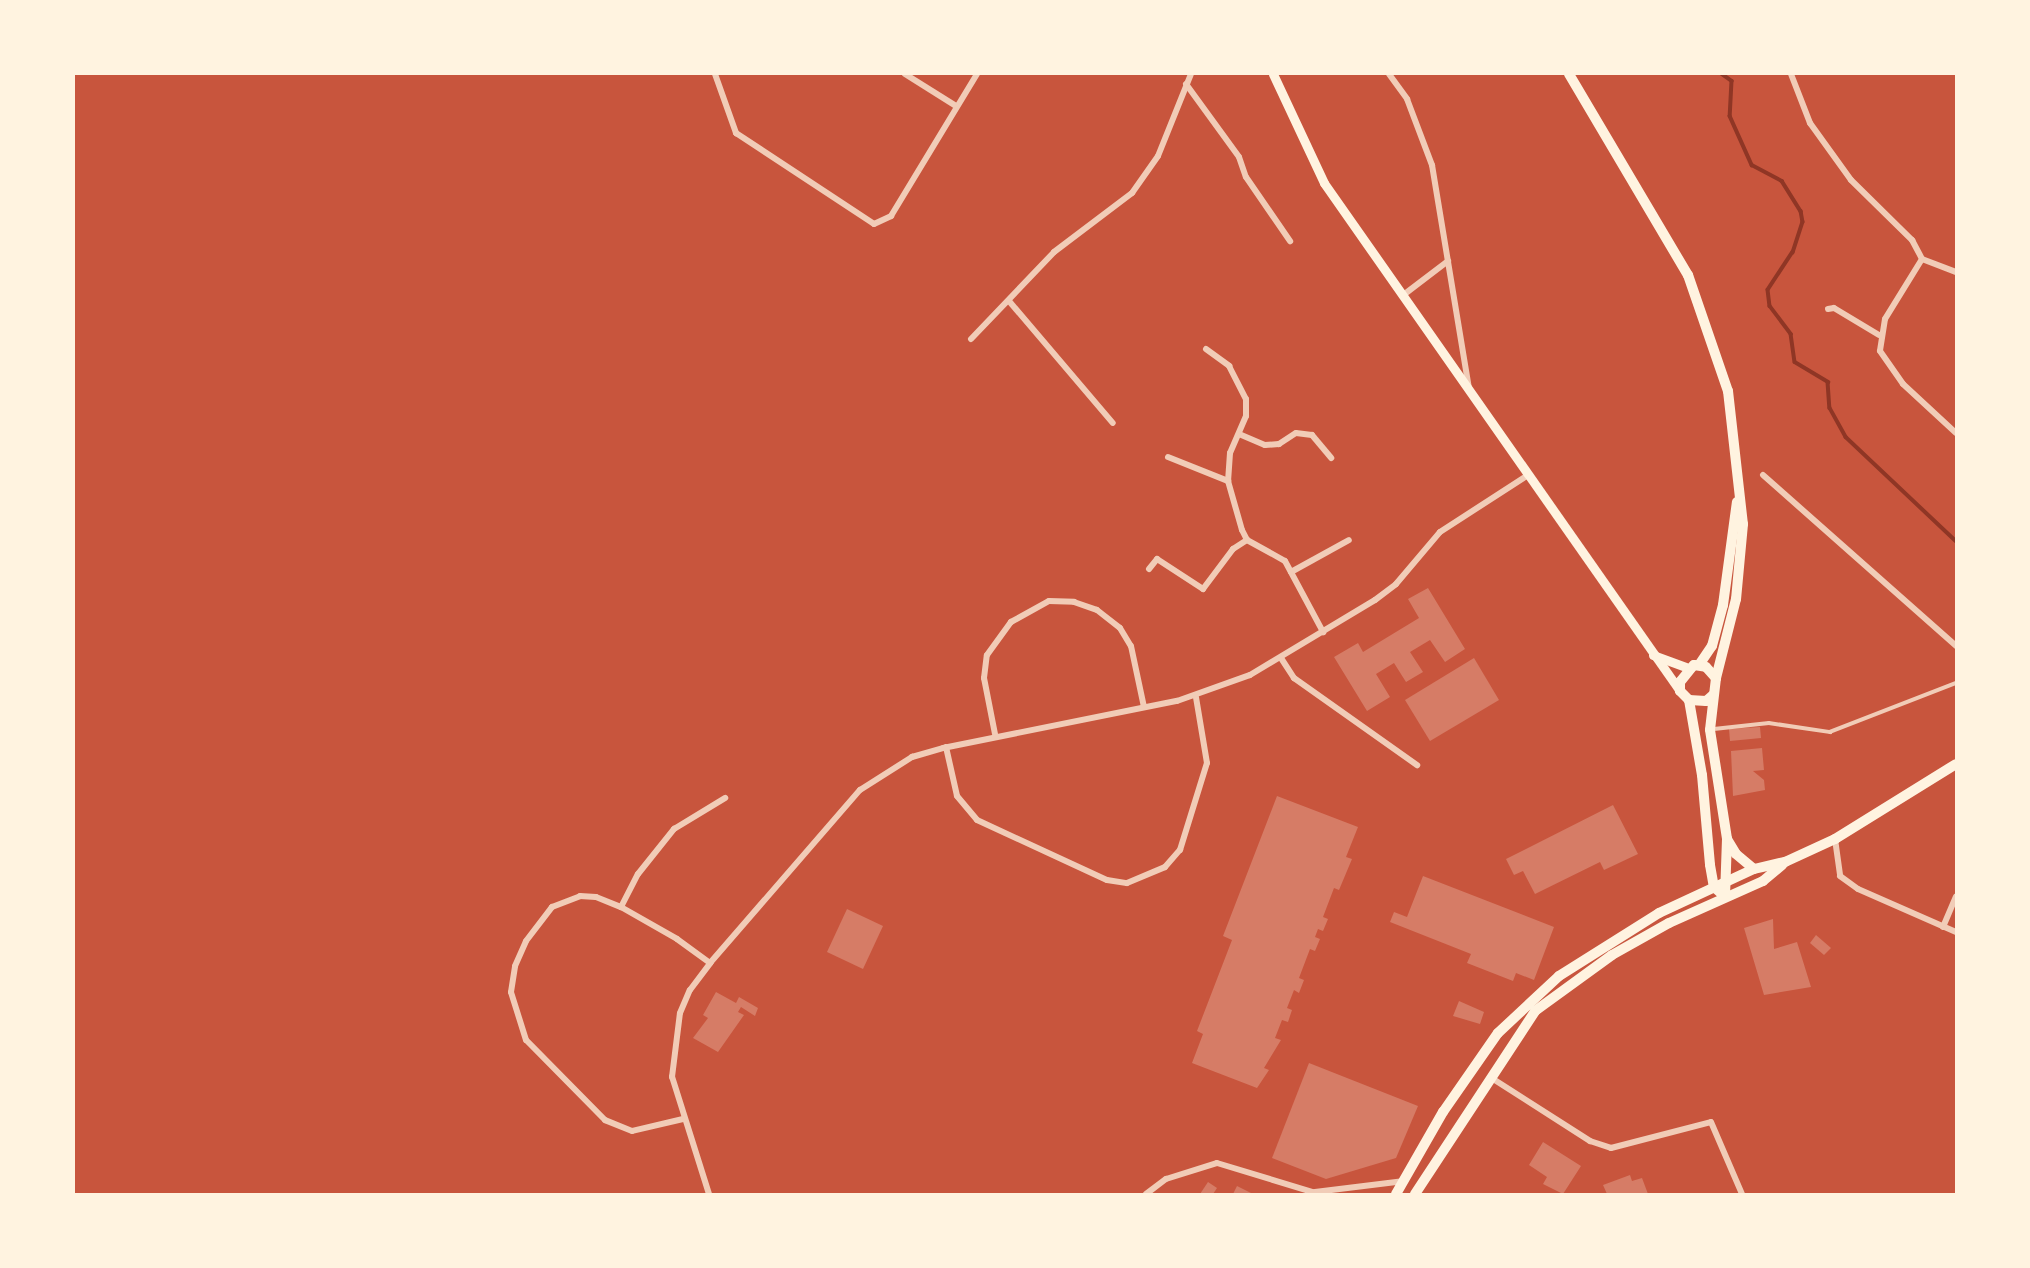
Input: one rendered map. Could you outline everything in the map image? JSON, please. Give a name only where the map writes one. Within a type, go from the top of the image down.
[{"type":"main road","points":[[1273,74],[1324,183],[1652,654],[1689,700],[1714,887],[1726,897]]},
{"type":"main road","points":[[1569,74],[1688,275],[1706,319],[1728,391],[1743,524],[1741,563],[1716,678],[1710,730],[1727,839],[1726,897]]},
{"type":"main road","points":[[1680,691],[1681,678],[1712,646],[1723,605],[1739,496]]},
{"type":"main road","points":[[1652,654],[1694,666],[1716,678]]},
{"type":"main road","points":[[1689,700],[1706,701],[1713,695]]},
{"type":"main road","points":[[1396,1195],[1487,1048],[1522,1009],[1605,945],[1728,880],[1754,869],[1784,862],[1835,839],[1956,764]]},
{"type":"main road","points":[[1727,839],[1736,854],[1754,869]]},
{"type":"main road","points":[[1415,1195],[1516,1034],[1555,994],[1612,955],[1763,881],[1784,862]]},
{"type":"street","points":[[715,74],[736,133],[874,224],[891,216],[977,74]]},
{"type":"street","points":[[905,74],[956,106]]},
{"type":"street","points":[[971,339],[1054,251],[1132,193],[1158,156],[1191,74]]},
{"type":"street","points":[[1389,74],[1407,99],[1432,165],[1469,391]]},
{"type":"street","points":[[1791,74],[1810,124],[1851,180],[1912,240],[1922,259],[1956,272]]},
{"type":"street","points":[[1186,84],[1239,157],[1246,177],[1290,241]]},
{"type":"street","points":[[1922,259],[1879,335],[1880,351],[1903,384],[1956,433]]},
{"type":"street","points":[[1402,296],[1448,261]]},
{"type":"street","points":[[1009,301],[1113,424]]},
{"type":"street","points":[[1828,309],[1834,308],[1879,335]]},
{"type":"street","points":[[1206,349],[1239,379],[1246,398],[1239,434],[1230,453],[1228,481],[1247,540],[1276,554],[1291,572],[1323,632]]},
{"type":"street","points":[[1239,434],[1265,445],[1279,444],[1296,433],[1312,435],[1331,457]]},
{"type":"street","points":[[1168,457],[1228,481]]},
{"type":"street","points":[[709,1195],[672,1077],[674,1040],[690,990],[710,963],[860,790],[912,757],[995,734],[1196,696],[1281,658],[1396,584],[1440,532],[1528,475]]},
{"type":"street","points":[[1763,475],[1956,646]]},
{"type":"street","points":[[1149,569],[1157,559],[1203,589],[1233,549],[1247,540]]},
{"type":"street","points":[[1291,572],[1349,540]]},
{"type":"street","points":[[995,734],[984,678],[988,655],[1010,622],[1049,601],[1074,602],[1097,610],[1120,628],[1131,646],[1144,707]]},
{"type":"street","points":[[1281,658],[1294,678],[1417,765]]},
{"type":"street","points":[[946,747],[957,796],[977,820],[1107,880],[1126,883],[1165,867],[1180,850],[1207,763],[1196,696]]},
{"type":"street","points":[[621,907],[638,874],[674,830],[725,798]]},
{"type":"street","points":[[1835,839],[1840,876],[1857,889],[1956,932]]},
{"type":"street","points":[[683,1119],[632,1131],[605,1120],[527,1040],[515,1016],[511,992],[516,966],[526,941],[552,907],[580,896],[596,897],[621,907],[677,939],[710,963]]},
{"type":"street","points":[[1943,927],[1956,897]]},
{"type":"street","points":[[1489,1076],[1590,1141],[1611,1148],[1711,1122],[1742,1195]]},
{"type":"street","points":[[1146,1195],[1166,1179],[1217,1163],[1316,1194],[1404,1181]]},
{"type":"lane","points":[[1710,730],[1769,723],[1830,732],[1956,683]]},
{"type":"building","points":[[1428,588],[1465,649],[1445,662],[1430,640],[1410,652],[1423,672],[1406,682],[1394,663],[1376,674],[1390,697],[1367,711],[1334,657],[1358,643],[1363,652],[1419,618],[1408,599]]},
{"type":"building","points":[[1474,658],[1499,700],[1430,741],[1405,700]]},
{"type":"building","points":[[1760,727],[1761,738],[1730,741],[1729,729]]},
{"type":"building","points":[[1762,748],[1764,770],[1753,771],[1764,780],[1765,790],[1733,796],[1731,751]]},
{"type":"building","points":[[1277,796],[1358,827],[1346,857],[1352,859],[1339,890],[1334,888],[1323,917],[1328,919],[1323,931],[1318,929],[1315,937],[1320,939],[1315,951],[1310,949],[1299,978],[1304,980],[1299,993],[1294,990],[1287,1008],[1292,1010],[1288,1022],[1282,1020],[1275,1038],[1281,1040],[1264,1068],[1269,1070],[1257,1088],[1192,1063],[1203,1034],[1197,1031],[1232,940],[1223,936]]},
{"type":"building","points":[[1613,805],[1638,854],[1604,870],[1600,862],[1535,894],[1523,871],[1514,875],[1506,859]]},
{"type":"building","points":[[1423,876],[1554,927],[1534,980],[1516,973],[1513,981],[1467,963],[1471,954],[1390,922],[1394,912],[1407,917]]},
{"type":"building","points":[[847,909],[883,926],[863,969],[827,952]]},
{"type":"building","points":[[1773,919],[1774,949],[1797,942],[1811,987],[1764,995],[1744,928]]},
{"type":"building","points":[[1816,935],[1831,948],[1824,955],[1810,943]]},
{"type":"building","points":[[716,992],[736,1003],[739,997],[758,1008],[755,1016],[741,1007],[738,1012],[744,1015],[718,1052],[693,1038],[708,1018],[703,1015]]},
{"type":"building","points":[[1459,1001],[1484,1012],[1480,1024],[1453,1016]]},
{"type":"building","points":[[1309,1063],[1418,1106],[1396,1158],[1326,1179],[1272,1158]]},
{"type":"building","points":[[1543,1142],[1581,1166],[1563,1194],[1543,1184],[1547,1177],[1529,1165]]},
{"type":"building","points":[[1630,1175],[1632,1181],[1642,1178],[1648,1194],[1607,1194],[1603,1185]]},
{"type":"building","points":[[1208,1182],[1217,1188],[1213,1194],[1200,1194]]},
{"type":"building","points":[[1237,1186],[1253,1194],[1233,1194]]},
{"type":"waterway","points":[[1722,74],[1732,81],[1730,116],[1752,165],[1782,181],[1801,211],[1803,222],[1793,252],[1768,290],[1770,306],[1791,334],[1795,362],[1828,382],[1830,408],[1846,437],[1956,541]]}]
